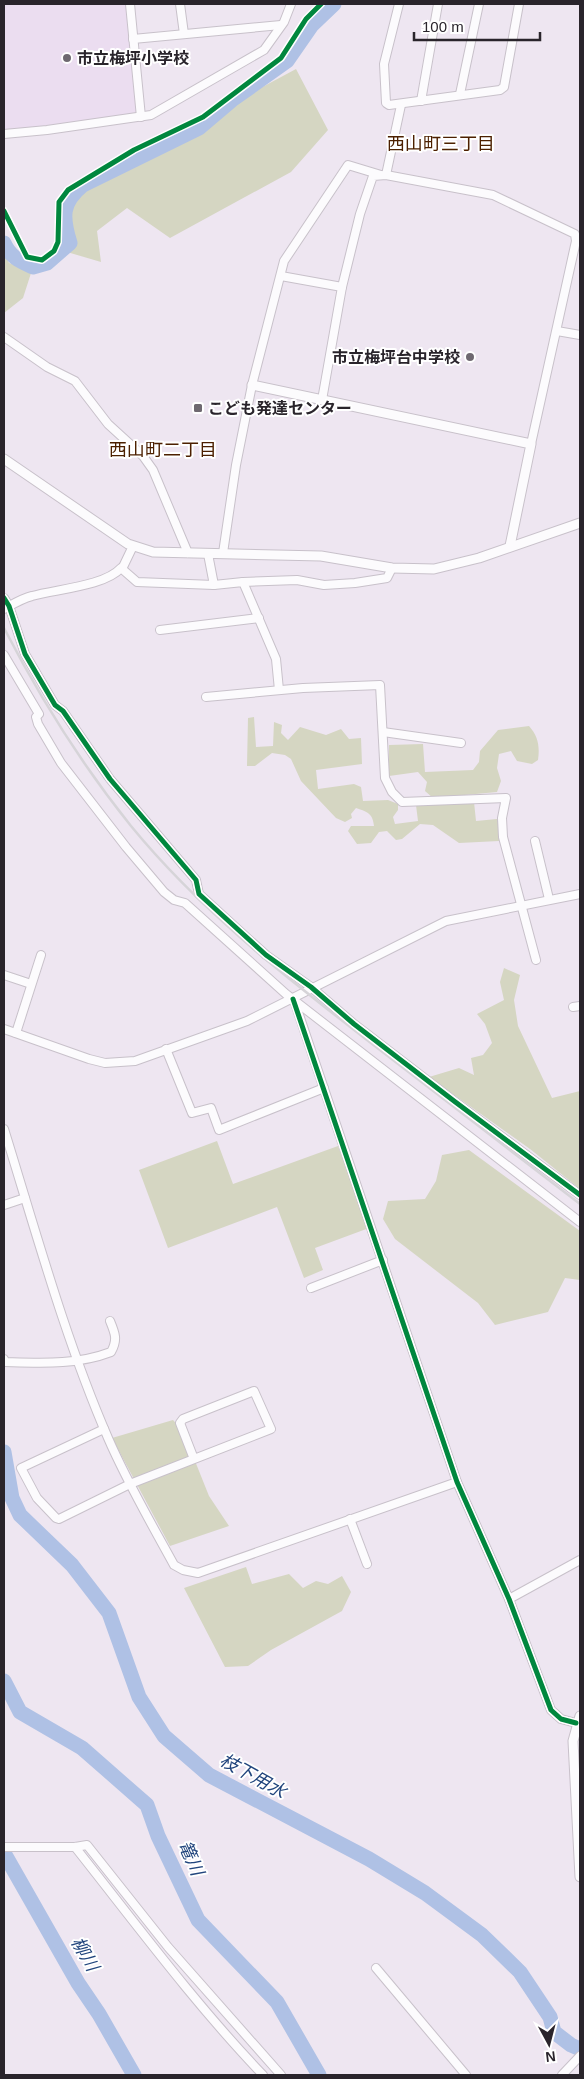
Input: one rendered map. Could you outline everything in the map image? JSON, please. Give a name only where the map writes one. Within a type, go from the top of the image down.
[{"type":"street","points":[[130,4],[142,117]]},
{"type":"street","points":[[180,4],[184,34]]},
{"type":"street","points":[[4,134],[151,115],[264,50],[282,25],[291,4]]},
{"type":"street","points":[[398,4],[384,64],[386,103],[401,105],[460,94],[500,90],[504,87],[519,4]]},
{"type":"street","points":[[421,101],[438,4]]},
{"type":"street","points":[[460,94],[479,4]]},
{"type":"street","points":[[134,39],[282,25]]},
{"type":"street","points":[[383,175],[401,105]]},
{"type":"street","points":[[223,553],[236,465],[252,384],[284,261],[348,165],[383,175],[493,195],[575,234],[576,241],[510,546]]},
{"type":"street","points":[[322,400],[342,287],[370,180],[372,176],[383,175]]},
{"type":"street","points":[[281,276],[342,287]]},
{"type":"street","points":[[557,330],[580,335]]},
{"type":"street","points":[[4,337],[40,363],[75,381],[108,424],[143,456],[153,470],[188,553]]},
{"type":"street","points":[[252,384],[531,444]]},
{"type":"street","points":[[4,459],[133,546],[153,552],[320,556],[392,568],[434,569],[479,558],[580,523]]},
{"type":"street","points":[[6,607],[30,596],[104,581],[122,569],[133,546]]},
{"type":"street","points":[[208,554],[214,585]]},
{"type":"street","points":[[122,569],[137,582],[214,585],[298,580],[324,585],[387,578],[392,568]]},
{"type":"street","points":[[243,582],[276,658],[279,690]]},
{"type":"street","points":[[4,598],[25,654],[54,705],[63,711],[110,779],[196,880],[199,894],[266,955],[311,987],[385,1048],[580,1195]]},
{"type":"street","points":[[160,630],[258,618]]},
{"type":"street","points":[[4,654],[39,714],[36,717],[38,724],[60,763],[164,892],[174,900],[185,903],[293,999],[580,1222]]},
{"type":"street","points":[[206,697],[377,683],[380,685],[385,778],[392,792],[402,802],[506,798],[502,818],[503,837],[536,960]]},
{"type":"street","points":[[382,732],[460,743]]},
{"type":"street","points":[[535,841],[549,899]]},
{"type":"street","points":[[4,1029],[67,1053],[105,1063],[135,1061],[247,1021],[446,920],[580,894]]},
{"type":"street","points":[[16,1033],[41,955]]},
{"type":"street","points":[[4,975],[31,984]]},
{"type":"street","points":[[293,999],[457,1482],[508,1599],[551,1710],[561,1719],[578,1720],[572,1741],[580,1877]]},
{"type":"street","points":[[166,1049],[192,1113],[211,1108],[219,1130],[324,1088]]},
{"type":"street","points":[[4,1129],[78,1362],[104,1429],[130,1484],[174,1565],[191,1572],[198,1572],[457,1482]]},
{"type":"street","points":[[4,1205],[25,1198]]},
{"type":"street","points":[[312,1288],[383,1260]]},
{"type":"street","points":[[4,1359],[6,1362],[78,1362],[112,1352],[116,1337],[110,1321]]},
{"type":"street","points":[[104,1429],[21,1468],[37,1498],[59,1519],[130,1484],[194,1459],[271,1428],[254,1391],[183,1419],[180,1423],[194,1459]]},
{"type":"street","points":[[350,1519],[367,1564]]},
{"type":"street","points":[[508,1599],[580,1560]]},
{"type":"street","points":[[7,1848],[75,1847],[87,1845],[168,1947],[281,2075]]},
{"type":"street","points":[[75,1847],[194,1996],[237,2048],[263,2075]]},
{"type":"street","points":[[376,1968],[466,2075]]},
{"type":"street","points":[[562,2075],[580,2056]]},
{"type":"shaded area","name":"市立梅坪小学校","points":[[4,4],[126,4],[137,113],[4,131]]},
{"type":"green space","points":[[296,69],[328,130],[291,172],[170,238],[127,208],[97,231],[101,262],[67,252],[64,206],[104,170]]},
{"type":"green space","points":[[4,253],[9,263],[32,270],[23,298],[4,313]]},
{"type":"green space","points":[[254,717],[256,747],[273,746],[274,722],[282,725],[281,733],[288,740],[300,727],[326,735],[341,729],[349,739],[361,738],[362,764],[316,770],[318,789],[354,784],[361,787],[363,801],[388,800],[398,804],[398,810],[393,817],[395,824],[418,821],[416,805],[474,802],[476,821],[497,819],[500,823],[499,841],[459,843],[433,825],[420,824],[402,839],[396,840],[387,831],[379,832],[371,843],[357,844],[348,831],[351,826],[374,826],[369,814],[356,808],[351,814],[352,818],[345,822],[336,818],[301,781],[291,759],[285,755],[272,753],[255,766],[247,766],[248,718]]},
{"type":"green space","points":[[529,726],[538,741],[538,760],[532,764],[517,761],[511,751],[499,754],[497,768],[501,781],[497,792],[433,798],[425,791],[427,782],[418,772],[389,776],[389,745],[423,744],[425,772],[473,770],[479,762],[480,751],[498,730]]},
{"type":"green space","points":[[504,968],[520,975],[514,1000],[518,1026],[552,1098],[580,1091],[580,1189],[530,1149],[429,1077],[459,1068],[474,1075],[471,1058],[483,1055],[492,1043],[485,1024],[477,1014],[504,1000],[500,982]]},
{"type":"green space","points":[[217,1141],[233,1184],[338,1146],[369,1228],[315,1248],[323,1270],[304,1278],[277,1207],[168,1248],[139,1170]]},
{"type":"green space","points":[[469,1150],[580,1231],[580,1280],[565,1278],[548,1312],[495,1325],[478,1303],[395,1239],[383,1219],[388,1201],[425,1199],[436,1181],[442,1155]]},
{"type":"green space","points":[[173,1420],[183,1431],[209,1496],[229,1526],[170,1546],[112,1438]]},
{"type":"green space","points":[[246,1567],[252,1584],[289,1574],[303,1588],[316,1581],[328,1584],[342,1576],[351,1592],[342,1611],[271,1650],[248,1666],[225,1667],[184,1588]]},
{"type":"waterway","name":"枝下用水","points":[[4,243],[12,255],[28,265],[33,267],[47,263],[70,243],[65,211],[71,198],[83,185],[199,128],[232,100],[287,61],[312,25],[334,4]]},
{"type":"waterway","name":"枝下用水","points":[[4,1452],[12,1498],[20,1515],[72,1565],[109,1613],[139,1697],[164,1736],[209,1775],[369,1859],[425,1893],[482,1935],[520,1972],[550,2017],[554,2032],[571,2045],[580,2049]]},
{"type":"waterway","name":"篭川","points":[[4,1681],[20,1712],[82,1748],[147,1805],[158,1836],[198,1920],[277,2002],[319,2075]]},
{"type":"waterway","name":"柳川","points":[[4,1853],[78,1983],[99,2014],[134,2075]]},
{"type":"railway","points":[[4,628],[32,680],[79,755],[131,826],[185,885],[213,913],[273,966],[580,1204]]},
{"type":"cycle path","points":[[4,211],[27,257],[42,260],[54,251],[58,242],[59,202],[68,190],[134,150],[203,117],[281,58],[306,19],[321,4]]},
{"type":"cycle path","points":[[4,598],[9,606],[25,654],[55,705],[63,711],[110,779],[196,880],[199,894],[266,955],[311,987],[354,1024],[580,1195]]},
{"type":"cycle path","points":[[293,999],[457,1482],[509,1599],[551,1710],[561,1719],[576,1723]]},
{"type":"place","name":"市立梅坪小学校","points":[[67,58]]},
{"type":"place","name":"市立梅坪台中学校","points":[[470,357]]},
{"type":"place","name":"こども発達センター","points":[[198,408]]},
{"type":"district","name":"西山町三丁目","points":[[441,144]]},
{"type":"district","name":"西山町二丁目","points":[[163,450]]}]
